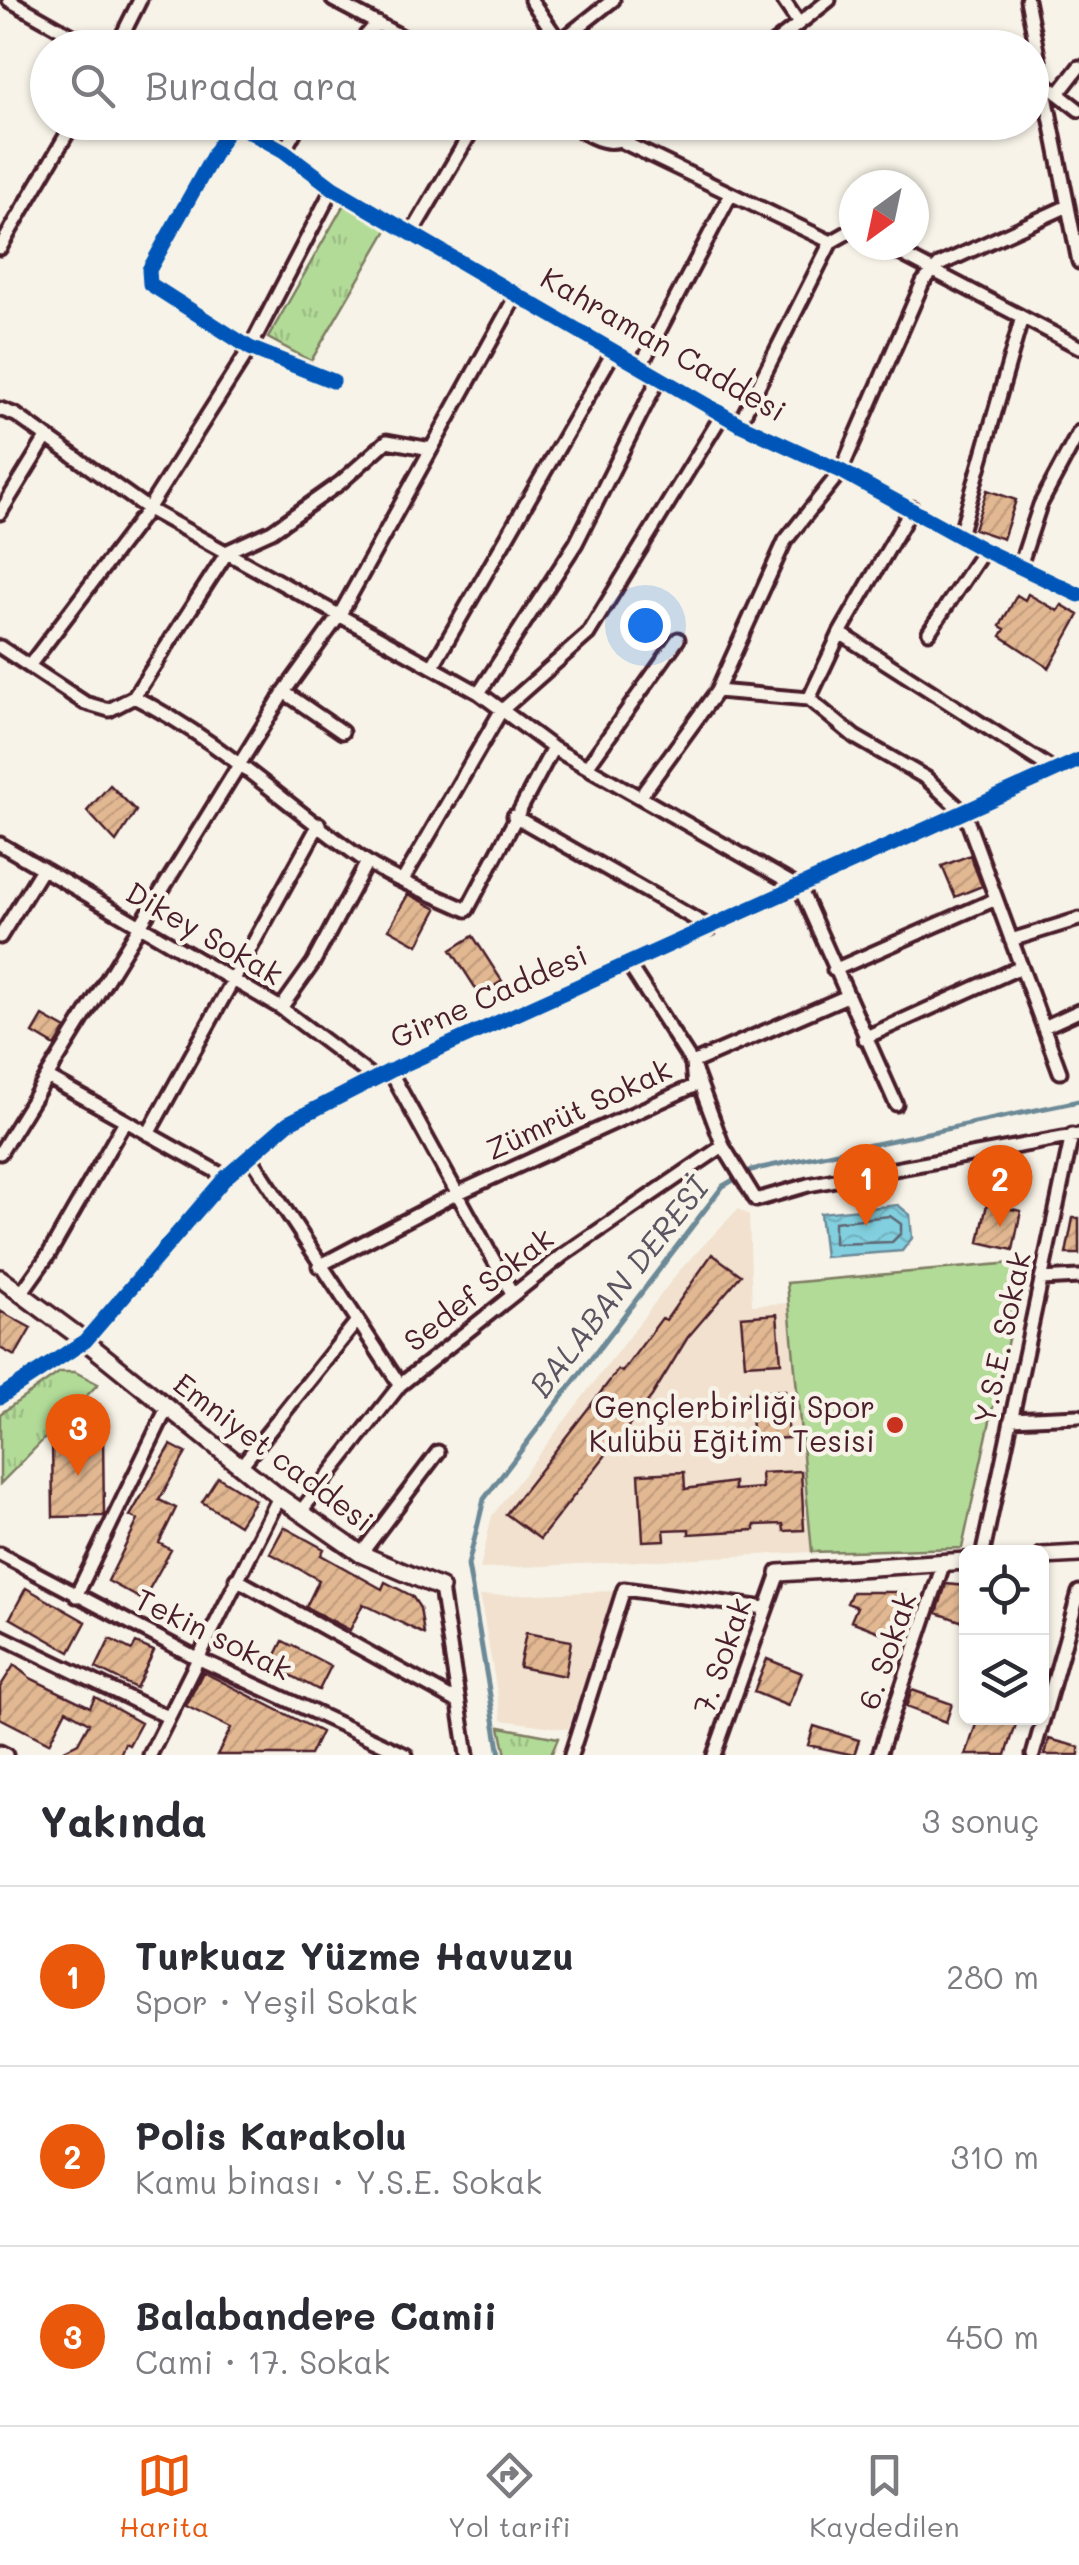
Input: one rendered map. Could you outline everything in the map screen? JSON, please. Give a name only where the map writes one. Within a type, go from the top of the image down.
[{"type":"street","points":[[9,0],[62,30]]},
{"type":"street","points":[[125,30],[140,0]]},
{"type":"street","points":[[332,0],[391,30]]},
{"type":"street","points":[[531,0],[547,30]]},
{"type":"street","points":[[573,30],[613,0]]},
{"type":"street","points":[[783,0],[798,22]]},
{"type":"street","points":[[789,30],[829,0]]},
{"type":"street","points":[[1027,0],[1031,30]]},
{"type":"street","points":[[372,30],[378,23]]},
{"type":"street","points":[[1058,94],[1079,67]]},
{"type":"street","points":[[1049,90],[1079,110]]},
{"type":"street","points":[[1049,129],[1078,256]]},
{"type":"street","points":[[1,243],[63,140]]},
{"type":"street","points":[[222,140],[149,270],[150,284],[250,348],[333,381]]},
{"type":"street","name":"Kahraman Caddesi","points":[[264,140],[333,188],[413,231],[739,424],[840,471],[984,550],[1079,595]]},
{"type":"street","points":[[284,151],[290,140]]},
{"type":"street","points":[[413,231],[466,140]]},
{"type":"street","points":[[599,140],[606,144],[626,140]]},
{"type":"street","points":[[623,142],[831,242]]},
{"type":"street","points":[[29,666],[148,509],[250,348],[333,188]]},
{"type":"street","points":[[640,367],[731,194]]},
{"type":"street","points":[[640,797],[717,691],[786,541],[840,471],[907,314],[933,272],[987,241],[1068,206]]},
{"type":"street","points":[[739,424],[831,242],[839,237]]},
{"type":"street","points":[[911,260],[1079,346]]},
{"type":"street","points":[[0,1152],[284,692],[339,616],[517,294]]},
{"type":"street","points":[[960,535],[1022,318]]},
{"type":"street","points":[[432,667],[614,351]]},
{"type":"street","points":[[479,693],[576,544],[659,378]]},
{"type":"street","points":[[0,410],[148,509],[228,550],[479,693],[554,748],[800,888],[845,998],[896,1104]]},
{"type":"street","points":[[404,880],[502,711],[588,634],[722,414]]},
{"type":"street","points":[[1020,566],[1040,505],[1079,432]]},
{"type":"street","points":[[0,512],[46,438]]},
{"type":"street","points":[[0,646],[109,710],[134,697],[228,550],[272,531],[340,483],[387,441],[431,448]]},
{"type":"street","points":[[808,700],[840,632],[912,508]]},
{"type":"street","points":[[929,632],[984,550]]},
{"type":"street","points":[[840,632],[1055,771]]},
{"type":"street","points":[[587,766],[678,639]]},
{"type":"street","points":[[717,691],[808,700],[856,737],[926,778],[964,814],[1060,1072]]},
{"type":"street","points":[[284,692],[342,732]]},
{"type":"street","points":[[134,697],[242,762],[367,862],[468,910],[514,816],[554,748]]},
{"type":"street","name":"Girne Caddesi","points":[[0,1397],[85,1340],[226,1177],[288,1124],[390,1071],[1079,760]]},
{"type":"street","points":[[514,816],[711,928]]},
{"type":"street","points":[[148,1134],[319,824]]},
{"type":"street","name":"Dikey Sokak","points":[[0,844],[282,1008],[375,1079]]},
{"type":"street","points":[[282,1008],[313,963],[367,862]]},
{"type":"street","points":[[0,938],[42,869]]},
{"type":"street","points":[[834,970],[996,899]]},
{"type":"street","points":[[1011,940],[1079,919]]},
{"type":"street","points":[[628,965],[692,1063],[723,1146],[756,1200],[808,1185],[1076,1135]]},
{"type":"street","points":[[864,1038],[1022,967]]},
{"type":"street","name":"Zümrüt Sokak","points":[[319,1266],[454,1194],[694,1086],[692,1063],[845,998]]},
{"type":"street","points":[[1044,1027],[1079,1010]]},
{"type":"street","points":[[390,1071],[512,1295]]},
{"type":"street","points":[[48,1078],[226,1177]]},
{"type":"street","points":[[22,1292],[126,1121]]},
{"type":"street","name":"Y.S.E. Sokak","points":[[985,1545],[1076,1135]]},
{"type":"street","name":"Sedef Sokak","points":[[301,1512],[400,1384],[563,1254],[723,1146]]},
{"type":"street","points":[[250,1156],[400,1384]]},
{"type":"street","points":[[1041,1279],[1079,1276]]},
{"type":"street","points":[[0,1278],[85,1340]]},
{"type":"street","points":[[240,1466],[357,1321]]},
{"type":"street","name":"Emniyet caddesi","points":[[85,1340],[166,1410],[279,1497],[361,1554],[441,1588]]},
{"type":"street","points":[[76,1596],[166,1410]]},
{"type":"street","points":[[1012,1419],[1079,1416]]},
{"type":"street","points":[[361,1554],[438,1452]]},
{"type":"street","points":[[150,1755],[195,1657],[279,1497]]},
{"type":"street","name":"Tekin sokak","points":[[0,1554],[195,1657],[406,1755]]},
{"type":"street","points":[[1049,1556],[1079,1554]]},
{"type":"street","points":[[779,1573],[959,1561]]},
{"type":"street","name":"6. Sokak","points":[[879,1755],[944,1562]]},
{"type":"street","name":"7. Sokak","points":[[714,1755],[779,1573]]},
{"type":"street","points":[[236,1580],[456,1700]]},
{"type":"street","points":[[441,1588],[456,1700],[468,1755]]},
{"type":"street","points":[[570,1755],[624,1589],[766,1608]]},
{"type":"street","points":[[1032,1755],[1079,1592]]},
{"type":"street","points":[[0,1636],[166,1716]]},
{"type":"shaded area","points":[[738,1209],[749,1215],[752,1305],[792,1303],[812,1552],[480,1569],[492,1516],[679,1271]]},
{"type":"shaded area","points":[[616,1591],[568,1729],[502,1720],[480,1596]]},
{"type":"green space","points":[[346,201],[390,225],[311,361],[268,338]]},
{"type":"green space","name":"Gençlerbirliği Spor Kulübü Eğitim Tesisi","points":[[1025,1262],[959,1548],[812,1552],[787,1283]]},
{"type":"green space","points":[[60,1372],[75,1372],[98,1384],[0,1484],[0,1414]]},
{"type":"green space","points":[[500,1727],[558,1738],[551,1755],[506,1755]]},
{"type":"water","points":[[898,1205],[910,1215],[912,1238],[902,1251],[825,1257],[820,1213]]},
{"type":"building","points":[[987,490],[1016,500],[1003,539],[974,529]]},
{"type":"building","points":[[1028,594],[1058,611],[1062,605],[1079,615],[1049,668],[1001,636],[1005,629],[1000,626],[1017,595],[1025,600]]},
{"type":"building","points":[[110,785],[136,811],[116,842],[87,811]]},
{"type":"building","points":[[970,855],[982,886],[955,897],[942,866]]},
{"type":"building","points":[[408,894],[437,909],[418,945],[389,929]]},
{"type":"building","points":[[473,936],[502,981],[480,995],[451,950]]},
{"type":"building","points":[[43,1016],[66,1029],[55,1046],[33,1033]]},
{"type":"building","points":[[987,1204],[1021,1211],[1013,1250],[979,1242]]},
{"type":"building","points":[[1073,1218],[1079,1218],[1079,1254],[1066,1254]]},
{"type":"building","points":[[712,1254],[741,1275],[688,1337],[652,1396],[540,1539],[506,1514],[618,1370],[622,1372],[662,1318],[666,1320]]},
{"type":"building","points":[[0,1311],[31,1328],[15,1356],[0,1348]]},
{"type":"building","points":[[777,1314],[781,1362],[745,1364],[741,1317]]},
{"type":"building","points":[[785,1390],[788,1438],[753,1440],[749,1393]]},
{"type":"building","points":[[52,1436],[103,1436],[104,1516],[53,1517]]},
{"type":"building","points":[[171,1445],[186,1453],[159,1500],[176,1508],[159,1543],[171,1550],[143,1600],[108,1581],[138,1520],[130,1516]]},
{"type":"building","points":[[801,1471],[804,1530],[784,1531],[783,1524],[755,1525],[755,1530],[689,1534],[689,1529],[664,1530],[665,1540],[643,1541],[639,1474],[684,1472],[685,1489],[734,1482],[734,1490],[762,1488],[761,1473]]},
{"type":"building","points":[[218,1477],[255,1500],[239,1525],[202,1502]]},
{"type":"building","points":[[284,1527],[324,1549],[321,1555],[382,1589],[385,1582],[412,1596],[420,1608],[424,1634],[363,1604],[350,1630],[306,1607],[319,1580],[270,1553]]},
{"type":"building","points":[[946,1584],[959,1585],[959,1621],[937,1613]]},
{"type":"building","points":[[26,1588],[86,1622],[70,1652],[10,1618]]},
{"type":"building","points":[[852,1592],[904,1592],[890,1636],[851,1621],[857,1607],[847,1603]]},
{"type":"building","points":[[526,1633],[571,1641],[565,1676],[519,1667]]},
{"type":"building","points":[[110,1639],[132,1650],[136,1643],[154,1651],[136,1688],[96,1668]]},
{"type":"building","points":[[283,1641],[331,1666],[319,1690],[271,1665]]},
{"type":"building","points":[[767,1659],[802,1673],[788,1706],[754,1692]]},
{"type":"building","points":[[14,1665],[30,1678],[90,1707],[95,1697],[141,1723],[129,1745],[125,1743],[120,1755],[54,1755],[78,1743],[89,1723],[66,1710],[49,1743],[0,1718],[0,1687]]},
{"type":"building","points":[[203,1672],[321,1732],[310,1755],[217,1755],[231,1728],[186,1706]]},
{"type":"building","points":[[912,1690],[952,1704],[946,1722],[906,1707]]},
{"type":"building","points":[[976,1725],[1016,1725],[1006,1755],[966,1755]]},
{"type":"building","points":[[814,1726],[859,1740],[854,1755],[808,1745]]},
{"type":"building","points":[[1049,1739],[1079,1747],[1079,1755],[1045,1755]]},
{"type":"waterway","name":"BALABAN DERESİ","points":[[500,1755],[468,1565],[484,1499],[723,1186],[751,1170],[1079,1101]]},
{"type":"cycle path","points":[[222,140],[149,270],[150,284],[250,348],[333,381]]},
{"type":"cycle path","points":[[264,140],[333,188],[739,424],[841,471],[984,550],[1079,595]]},
{"type":"cycle path","points":[[0,1397],[85,1341],[226,1177],[288,1123],[390,1071],[1079,760]]},
{"type":"place","name":"Turkuaz Yüzme Havuzu","points":[[866,1226]]},
{"type":"place","name":"Polis Karakolu","points":[[1000,1227]]},
{"type":"place","name":"Gençlerbirliği Spor Kulübü Eğitim Tesisi","points":[[895,1425]]},
{"type":"place","name":"Balabandere Camii","points":[[78,1476]]}]
